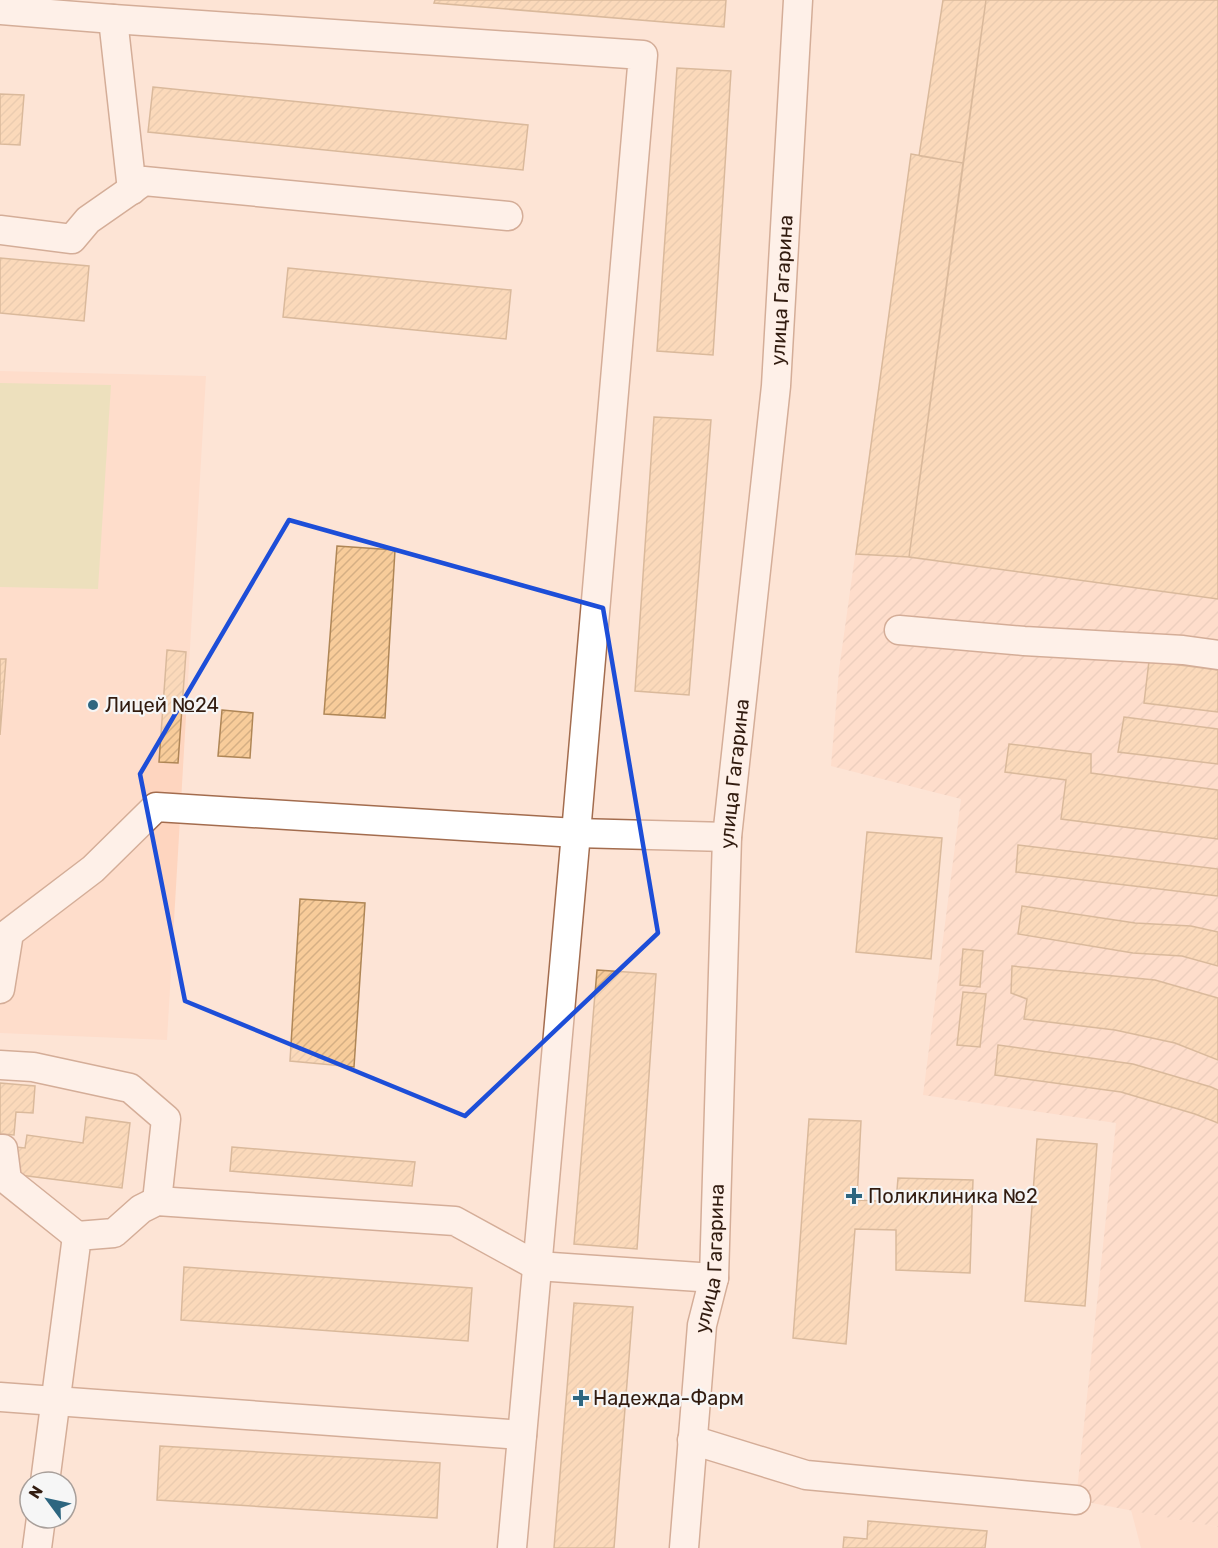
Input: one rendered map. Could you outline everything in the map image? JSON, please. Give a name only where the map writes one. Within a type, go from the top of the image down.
[{"type":"street","name":"улица Гагарина","points":[[684,1548],[702,1325],[714,1278],[727,837],[776,386],[798,0]]},
{"type":"street","points":[[0,10],[67,7],[112,19],[643,55],[512,1548]]},
{"type":"street","points":[[112,19],[132,190]]},
{"type":"street","points":[[0,230],[72,239],[88,220],[144,181],[508,216]]},
{"type":"street","points":[[899,630],[1024,641],[1183,650],[1218,655]]},
{"type":"street","points":[[0,989],[9,933],[93,868],[156,807],[576,833],[727,837]]},
{"type":"street","points":[[0,1065],[33,1067],[130,1088],[166,1119],[157,1201]]},
{"type":"street","points":[[0,1149],[3,1149],[7,1180],[77,1236],[114,1233],[141,1209],[157,1201],[455,1221],[537,1266],[714,1278]]},
{"type":"street","points":[[46,1470],[77,1236]]},
{"type":"street","points":[[0,1397],[522,1435]]},
{"type":"street","points":[[692,1440],[806,1475],[1076,1500]]},
{"type":"street","points":[[37,1548],[39,1530]]},
{"type":"highlighted area","points":[[289,520],[603,608],[658,933],[465,1116],[185,1001],[140,774]]},
{"type":"shaded area","points":[[943,0],[1218,0],[1218,1527],[1076,1500],[1116,1123],[923,1095],[961,799],[831,766],[839,670],[911,155],[919,155]]},
{"type":"shaded area","name":"Лицей №24","points":[[0,371],[206,376],[167,1040],[0,1033]]},
{"type":"shaded area","points":[[1131,1510],[1218,1527],[1218,1548],[1141,1548]]},
{"type":"green space","points":[[0,383],[111,385],[98,589],[0,587]]},
{"type":"building","points":[[435,0],[726,0],[724,27],[434,3]]},
{"type":"building","points":[[943,0],[986,0],[963,163],[919,156]]},
{"type":"building","points":[[986,0],[1218,0],[1218,599],[909,557]]},
{"type":"building","points":[[677,68],[731,71],[713,355],[657,351]]},
{"type":"building","points":[[153,87],[528,125],[523,170],[148,132]]},
{"type":"building","points":[[0,94],[24,95],[20,145],[0,144]]},
{"type":"building","points":[[911,154],[963,163],[909,557],[856,554]]},
{"type":"building","points":[[0,258],[89,266],[84,321],[0,313]]},
{"type":"building","points":[[288,268],[511,290],[506,339],[283,317]]},
{"type":"building","points":[[654,417],[711,420],[689,695],[635,691]]},
{"type":"building","points":[[337,546],[395,550],[385,718],[324,714]]},
{"type":"building","points":[[167,650],[186,652],[178,763],[159,762]]},
{"type":"building","points":[[0,659],[6,659],[0,735]]},
{"type":"building","points":[[1149,661],[1218,670],[1218,712],[1144,703]]},
{"type":"building","points":[[222,710],[253,713],[250,758],[218,756]]},
{"type":"building","points":[[1124,717],[1218,729],[1218,764],[1118,752]]},
{"type":"building","points":[[1009,744],[1091,754],[1091,773],[1218,790],[1218,839],[1061,819],[1066,780],[1005,772]]},
{"type":"building","points":[[867,832],[942,838],[931,959],[856,952]]},
{"type":"building","points":[[1018,845],[1218,869],[1218,896],[1016,872]]},
{"type":"building","points":[[300,899],[365,903],[354,1067],[290,1061]]},
{"type":"building","points":[[1022,906],[1135,923],[1191,926],[1218,932],[1218,966],[1182,956],[1133,953],[1018,934]]},
{"type":"building","points":[[963,949],[983,951],[980,987],[960,985]]},
{"type":"building","points":[[1012,966],[1155,980],[1218,998],[1218,1060],[1175,1043],[1115,1030],[1024,1019],[1027,999],[1011,993]]},
{"type":"building","points":[[597,970],[656,974],[637,1249],[574,1244]]},
{"type":"building","points":[[963,992],[986,994],[980,1047],[957,1045]]},
{"type":"building","points":[[998,1045],[1133,1064],[1211,1087],[1218,1090],[1218,1123],[1121,1092],[995,1075]]},
{"type":"building","points":[[0,1083],[35,1086],[33,1113],[16,1112],[14,1135],[0,1134]]},
{"type":"building","points":[[86,1117],[130,1123],[122,1188],[12,1174],[16,1147],[25,1148],[27,1135],[83,1143]]},
{"type":"building","points":[[809,1119],[861,1121],[857,1200],[896,1202],[898,1178],[973,1180],[970,1273],[896,1270],[896,1230],[855,1229],[846,1344],[793,1338]]},
{"type":"building","points":[[1037,1139],[1097,1144],[1085,1306],[1025,1301]]},
{"type":"building","points":[[232,1147],[415,1162],[412,1186],[230,1171]]},
{"type":"building","points":[[184,1267],[472,1288],[468,1341],[181,1320]]},
{"type":"building","points":[[574,1303],[633,1307],[614,1548],[554,1548]]},
{"type":"building","points":[[160,1446],[440,1463],[437,1518],[157,1500]]},
{"type":"building","points":[[868,1521],[987,1531],[985,1548],[843,1548],[844,1537],[867,1539]]},
{"type":"place","name":"Лицей №24","points":[[93,705]]},
{"type":"place","name":"Поликлиника №2","points":[[854,1196]]},
{"type":"place","name":"Надежда-Фарм","points":[[581,1398]]}]
